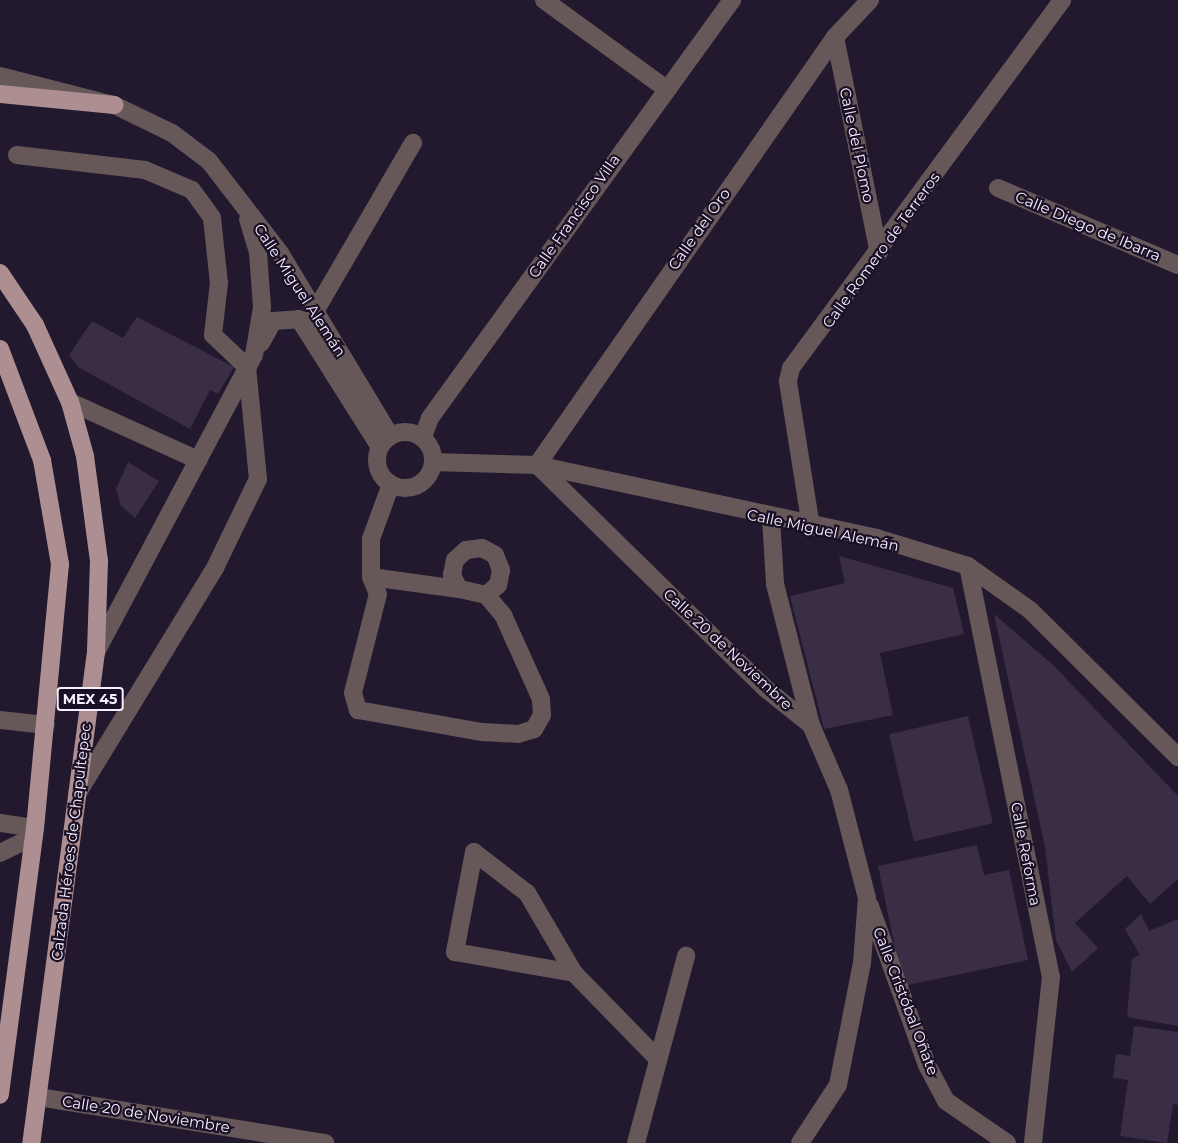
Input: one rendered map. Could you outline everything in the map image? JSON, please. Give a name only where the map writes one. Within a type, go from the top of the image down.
[{"type":"main road","points":[[0,94],[114,105]]},
{"type":"main road","name":"Calzada Héroes de Chapultepec","points":[[0,273],[35,324],[70,402],[97,536],[96,652],[38,1097],[30,1143]]},
{"type":"main road","name":"MEX 45","points":[[0,349],[32,423],[54,513],[60,564],[34,832],[5,1019],[0,1095]]},
{"type":"street","points":[[544,0],[664,88]]},
{"type":"street","name":"Calle Francisco Villa","points":[[423,437],[430,418],[664,88],[732,0]]},
{"type":"street","name":"Calle del Oro","points":[[537,465],[835,37],[870,0]]},
{"type":"street","name":"Calle Romero de Terreros","points":[[811,527],[788,381],[791,368],[879,253],[1062,0]]},
{"type":"street","name":"Calle del Plomo","points":[[835,37],[879,253]]},
{"type":"street","name":"Calle Miguel Alemán","points":[[0,76],[114,105],[172,134],[209,161],[233,191],[307,319],[385,441]]},
{"type":"street","points":[[96,652],[273,321],[307,319],[413,143]]},
{"type":"street","points":[[17,155],[145,170],[192,190],[212,218],[219,283],[213,335],[251,361]]},
{"type":"street","name":"Calle Diego de Ibarra","points":[[998,188],[1178,265]]},
{"type":"street","points":[[77,794],[215,568],[258,479],[251,361],[262,307],[258,252],[233,191]]},
{"type":"street","points":[[70,402],[198,460]]},
{"type":"street","points":[[405,431],[423,437],[433,462],[418,485],[391,484],[379,471],[385,441],[405,431]]},
{"type":"street","name":"Calle Miguel Alemán","points":[[433,462],[537,465],[771,519],[877,538],[968,566],[1030,610],[1178,757]]},
{"type":"street","name":"Calle 20 de Noviembre","points":[[537,465],[766,689],[811,725],[839,790],[867,898],[844,1067],[826,1111],[800,1143]]},
{"type":"street","points":[[371,577],[486,595],[503,615],[541,699],[542,715],[534,729],[518,734],[358,710],[353,693],[378,594],[371,577],[371,539],[391,484]]},
{"type":"street","points":[[771,519],[775,584],[811,725]]},
{"type":"street","points":[[459,589],[452,575],[455,560],[466,550],[482,548],[495,555],[501,570],[498,585],[486,595]]},
{"type":"street","name":"Calle Reforma","points":[[968,566],[1051,977],[1033,1143]]},
{"type":"street","points":[[0,720],[46,725]]},
{"type":"street","points":[[0,823],[34,832]]},
{"type":"street","points":[[0,853],[34,832]]},
{"type":"street","points":[[574,973],[455,952],[474,852],[527,893],[574,973],[655,1056]]},
{"type":"street","name":"Calle Cristóbal Oñate","points":[[867,898],[927,1065],[946,1101],[1006,1143]]},
{"type":"street","points":[[636,1143],[655,1056],[686,956]]},
{"type":"street","name":"Calle 20 de Noviembre","points":[[38,1097],[325,1143]]},
{"type":"building","points":[[137,317],[234,367],[218,394],[210,390],[190,429],[78,367],[69,355],[92,321],[123,338]]},
{"type":"building","points":[[128,462],[159,481],[135,518],[121,506],[116,489]]},
{"type":"building","points":[[839,556],[953,588],[964,634],[880,653],[893,715],[824,729],[790,596],[845,583]]},
{"type":"building","points":[[994,614],[1054,666],[1178,796],[1178,879],[1150,904],[1127,876],[1075,923],[1098,948],[1072,972],[1056,940],[1045,847]]},
{"type":"building","points":[[968,716],[993,823],[914,841],[889,734]]},
{"type":"building","points":[[977,845],[984,875],[1009,870],[1028,960],[903,986],[878,866]]},
{"type":"building","points":[[1141,914],[1149,931],[1178,919],[1178,1026],[1127,1017],[1132,959],[1140,955],[1125,929]]},
{"type":"building","points":[[1134,1026],[1178,1032],[1178,1105],[1173,1104],[1167,1143],[1120,1136],[1128,1080],[1113,1078],[1116,1054],[1130,1056]]}]
